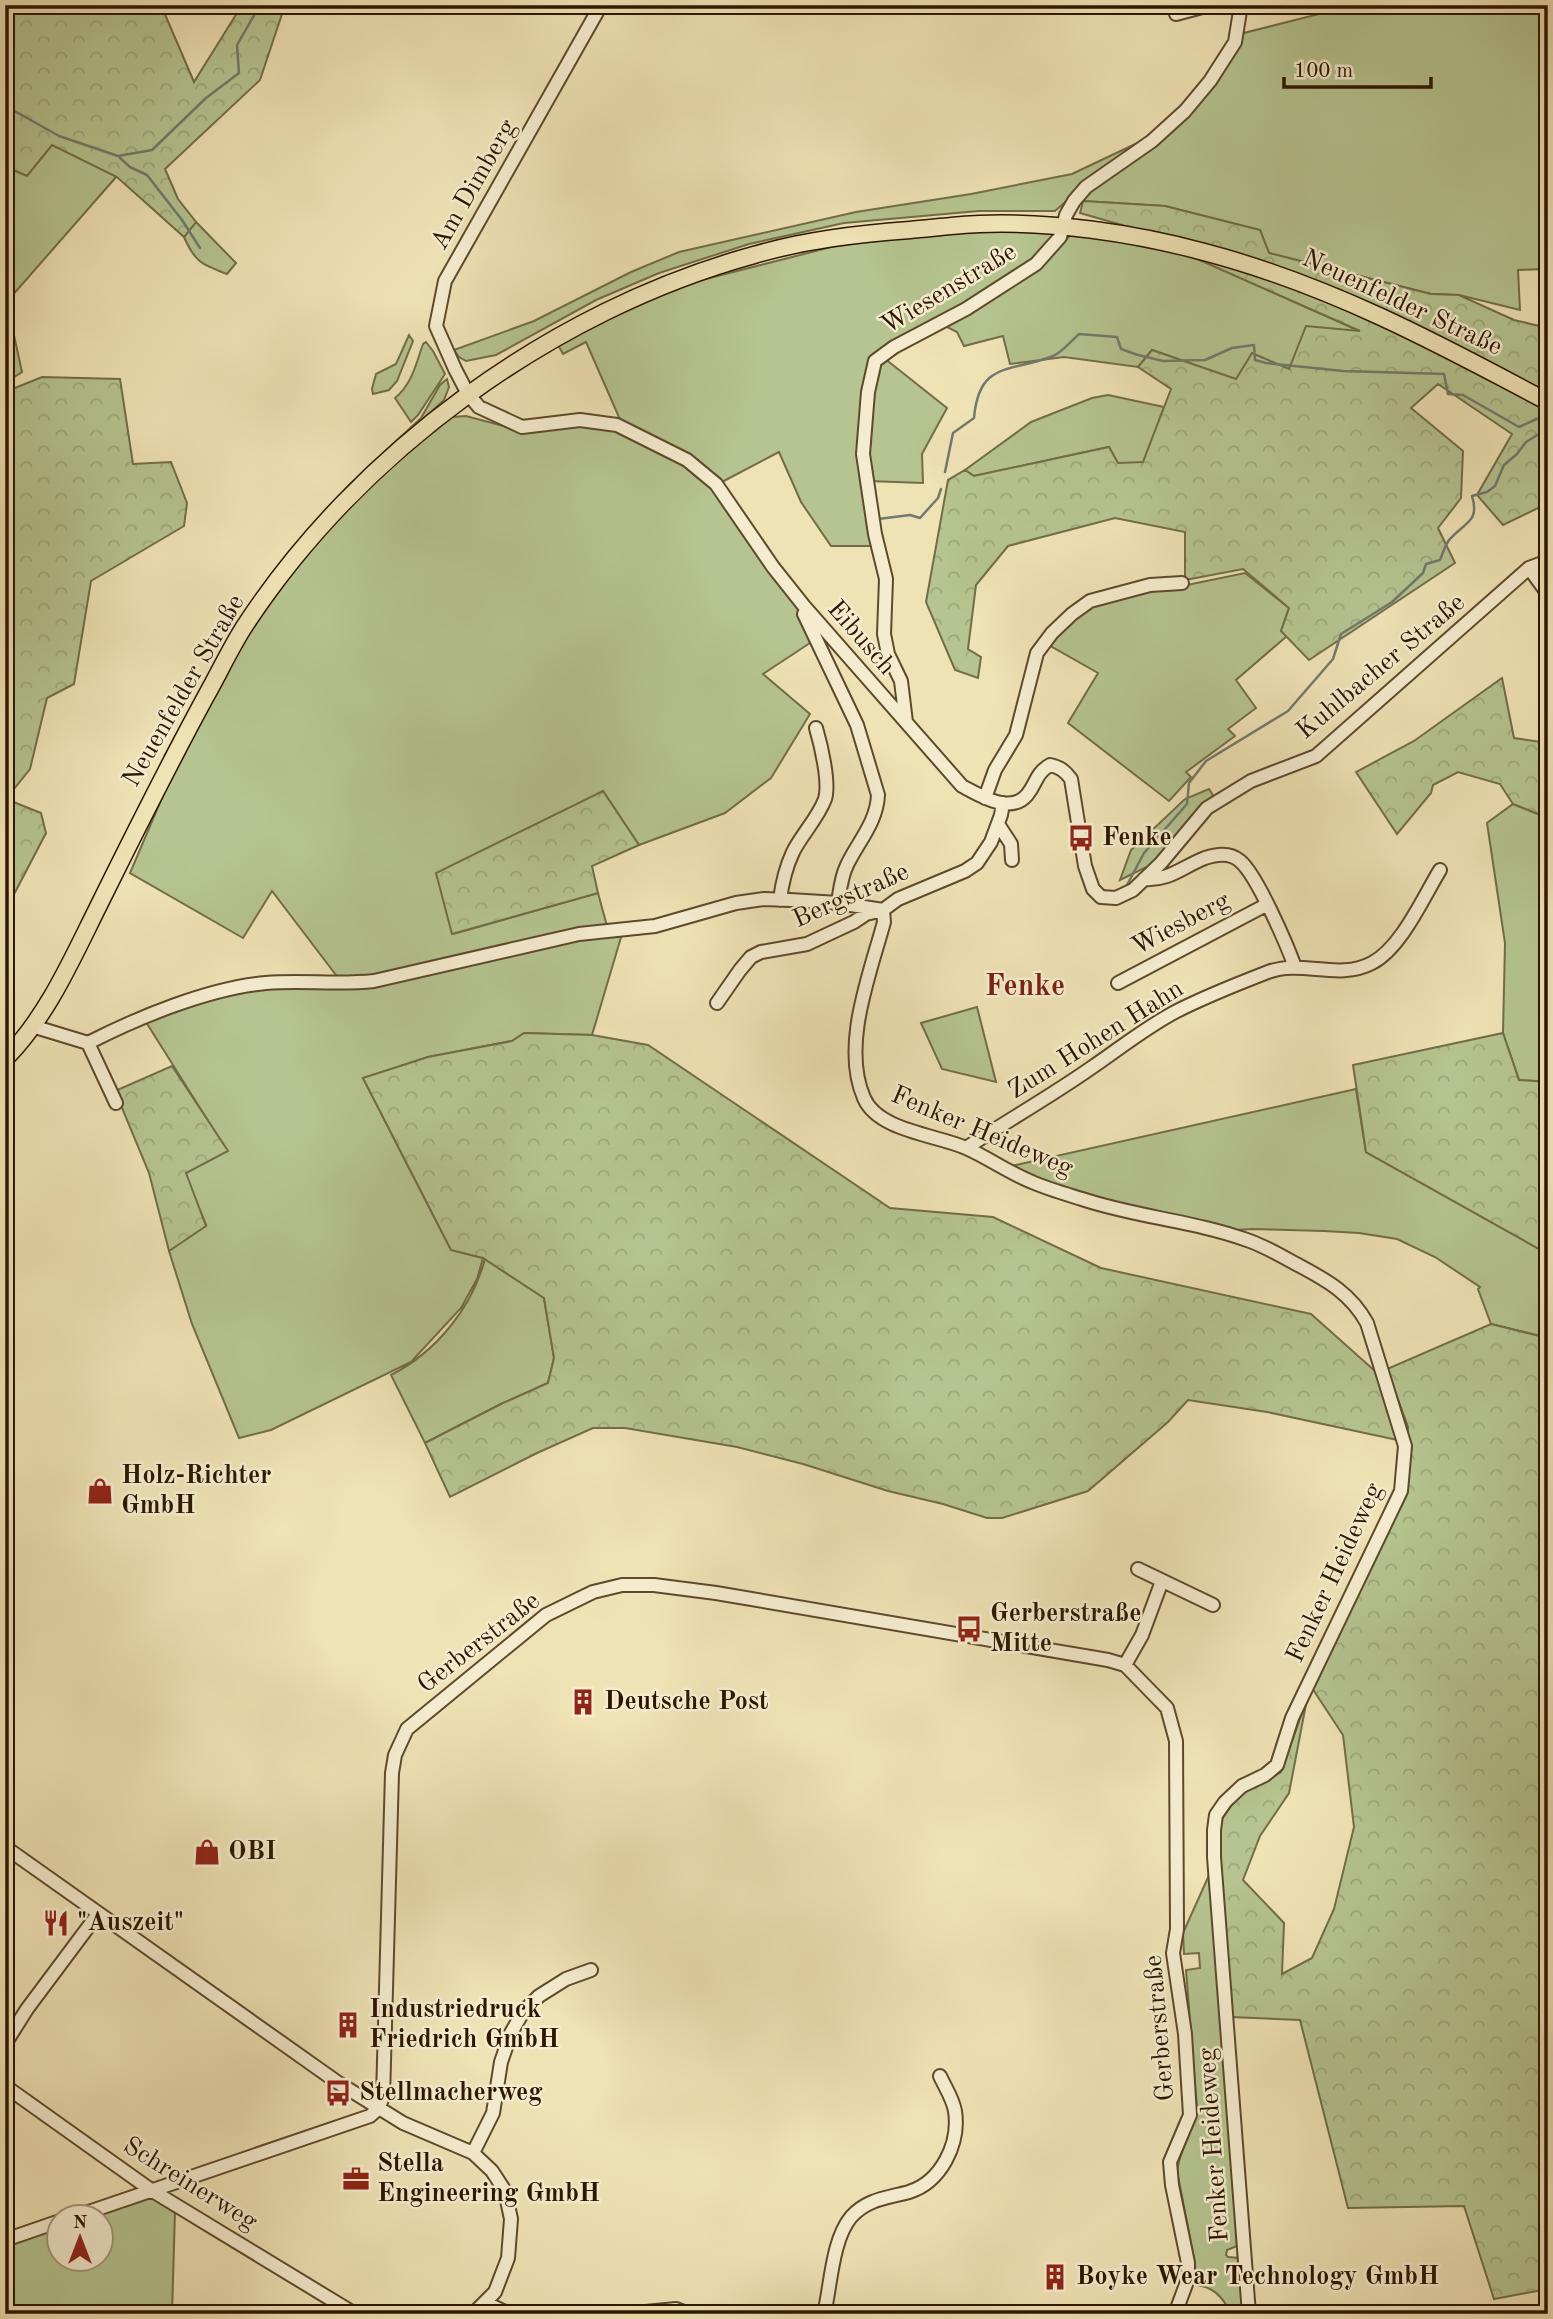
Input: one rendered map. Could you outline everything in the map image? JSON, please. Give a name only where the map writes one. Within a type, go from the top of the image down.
[{"type":"main road","name":"Neuenfelder Straße","points":[[5,1059],[32,1026],[55,990],[148,804],[243,628],[301,549],[348,499],[404,447],[468,394],[549,342],[615,307],[663,286],[753,255],[846,235],[982,224],[1064,228],[1129,236],[1199,250],[1278,273],[1357,305],[1548,402]]},
{"type":"street","name":"Am Dimberg","points":[[468,394],[448,357],[436,326],[446,281],[601,5]]},
{"type":"street","points":[[1177,14],[1210,5]]},
{"type":"street","points":[[1064,228],[1066,215],[1073,201],[1086,187],[1152,141],[1185,111],[1210,81],[1235,43],[1241,5]]},
{"type":"street","name":"Wiesenstraße","points":[[906,722],[901,681],[888,654],[884,634],[886,579],[875,534],[863,454],[868,392],[875,361],[894,347],[966,309],[1036,264],[1060,237],[1064,228]]},
{"type":"street","name":"Eibusch","points":[[468,394],[479,407],[522,427],[580,420],[617,425],[687,460],[716,484],[773,567],[804,606],[962,786],[985,798],[1003,803]]},
{"type":"street","name":"Kuhlbacher Straße","points":[[1144,879],[1207,808],[1251,781],[1316,755],[1530,568],[1548,561]]},
{"type":"street","points":[[1530,568],[1548,594]]},
{"type":"street","points":[[985,798],[995,770],[1016,734],[1037,653],[1052,633],[1090,601],[1150,585],[1182,583]]},
{"type":"street","points":[[804,606],[810,626],[858,725],[878,795],[877,807],[870,825],[846,867],[838,903]]},
{"type":"street","points":[[780,900],[793,852],[827,792],[816,729]]},
{"type":"street","points":[[1003,803],[1021,801],[1028,794],[1039,772],[1050,765],[1058,766],[1071,779],[1085,866],[1093,889],[1101,897],[1116,898],[1133,890],[1144,879],[1159,880],[1206,857],[1225,854],[1240,861],[1252,876],[1284,936],[1295,967]]},
{"type":"street","name":"Bergstraße","points":[[717,1003],[751,957],[761,952],[807,944],[866,914],[883,910],[898,899],[965,871],[985,853],[998,824],[1003,803]]},
{"type":"street","points":[[998,824],[1011,844],[1012,860]]},
{"type":"street","name":"Zum Hohen Hahn","points":[[965,1148],[1176,1012],[1271,971],[1295,967],[1341,971],[1358,969],[1374,962],[1408,925],[1440,870]]},
{"type":"street","points":[[32,1026],[88,1043],[133,1022],[229,988],[265,983],[350,984],[374,981],[579,934],[655,926],[736,903],[780,900],[838,903],[883,910]]},
{"type":"street","name":"Wiesberg","points":[[1118,983],[1266,905]]},
{"type":"street","name":"Fenker Heideweg","points":[[883,910],[884,922],[863,999],[855,1048],[857,1075],[864,1100],[877,1115],[903,1129],[965,1148],[1032,1182],[1085,1200],[1249,1241],[1330,1282],[1353,1301],[1367,1323],[1405,1446],[1401,1491],[1292,1718],[1277,1765],[1265,1775],[1242,1786],[1216,1815],[1214,1857],[1249,2314]]},
{"type":"street","points":[[88,1043],[116,1103]]},
{"type":"street","points":[[1138,1569],[1213,1605]]},
{"type":"street","points":[[1125,1665],[1142,1635],[1162,1581]]},
{"type":"street","name":"Gerberstraße","points":[[378,2109],[383,2096],[391,1793],[395,1755],[407,1729],[546,1615],[593,1592],[622,1585],[654,1585],[941,1630],[1108,1660],[1125,1665],[1167,1708],[1176,1741],[1177,1929],[1173,1953],[1185,2034],[1190,2115],[1170,2162],[1188,2263],[1188,2279],[1175,2314]]},
{"type":"street","points":[[5,1847],[378,2109],[402,2123],[473,2153],[492,2171],[505,2191],[511,2219],[508,2258],[495,2292],[473,2314]]},
{"type":"street","points":[[5,2044],[27,2009],[98,1914]]},
{"type":"street","points":[[473,2153],[493,2113],[501,2062],[511,2033],[523,2012],[539,1996],[566,1979],[591,1970]]},
{"type":"street","points":[[824,2314],[839,2239],[851,2218],[868,2203],[921,2186],[934,2177],[949,2154],[954,2141],[955,2110],[940,2076]]},
{"type":"street","name":"Schreinerweg","points":[[5,2086],[151,2190],[355,2314]]},
{"type":"street","points":[[110,2204],[370,2116],[378,2109]]},
{"type":"street","points":[[5,2240],[46,2226]]},
{"type":"street","points":[[486,2303],[509,2314]]},
{"type":"street","points":[[625,2314],[676,2309],[689,2314]]},
{"type":"green space","points":[[5,5],[161,5],[194,82],[242,5],[285,5],[260,80],[165,169],[178,199],[196,222],[184,237],[117,177],[52,145],[27,176],[9,168],[5,172]]},
{"type":"green space","points":[[1319,5],[1548,5],[1548,269],[1518,270],[1520,310],[1459,295],[1431,294],[1269,253],[1260,230],[1165,206],[1083,201],[1088,190],[1155,141],[1240,34],[1319,14]]},
{"type":"green space","points":[[1148,138],[1087,183],[1055,211],[979,211],[844,223],[749,244],[659,273],[596,300],[496,355],[466,361],[454,350],[534,321],[631,272],[679,252],[856,212],[971,194],[1072,174]]},
{"type":"green space","points":[[51,144],[117,176],[11,297],[5,278],[5,172],[8,168],[27,175]]},
{"type":"green space","points":[[1083,201],[1165,206],[1260,230],[1269,253],[1431,294],[1459,295],[1514,320],[1548,328],[1548,506],[1503,525],[1477,495],[1512,434],[1438,384],[1411,408],[1463,451],[1461,498],[1438,528],[1455,563],[1309,660],[1281,631],[1289,608],[1243,569],[1185,580],[1185,532],[1115,518],[1008,546],[976,585],[968,649],[981,657],[978,678],[955,670],[926,602],[948,480],[965,470],[974,476],[1109,447],[1118,463],[1143,462],[1171,389],[1138,367],[1152,350],[1236,379],[1252,353],[1289,369],[1306,326],[1360,331],[1184,253],[1181,242],[1080,213]]},
{"type":"green space","points":[[196,222],[236,263],[227,274],[205,264],[192,252],[184,237]]},
{"type":"green space","points":[[983,227],[1058,232],[1033,262],[874,360],[861,454],[876,546],[831,546],[801,502],[779,452],[720,483],[622,424],[586,342],[563,354],[558,345],[666,289],[847,243]]},
{"type":"green space","points":[[1074,232],[1184,253],[1362,332],[1289,370],[1236,380],[1152,350],[1138,367],[1064,357],[1010,364],[1003,336],[964,346],[957,332],[941,324],[1040,265]]},
{"type":"green space","points":[[5,294],[22,372],[5,383]]},
{"type":"green space","points":[[409,335],[413,341],[397,381],[389,390],[373,394],[376,374],[396,364]]},
{"type":"green space","points":[[426,342],[445,374],[411,422],[395,398],[409,380]]},
{"type":"green space","points":[[884,358],[947,408],[922,454],[923,483],[868,481],[865,454],[878,364]]},
{"type":"green space","points":[[42,377],[120,379],[133,464],[171,462],[187,503],[184,526],[91,581],[74,684],[47,698],[30,769],[6,799],[41,813],[46,833],[11,900],[5,905],[5,392]]},
{"type":"green space","points":[[447,379],[449,387],[444,400],[320,520],[165,755],[226,643],[276,570],[348,486],[421,418],[440,385]]},
{"type":"green space","points":[[1108,395],[1164,407],[1143,463],[1118,464],[1109,447],[974,476],[965,470],[1031,422],[1092,398]]},
{"type":"green space","points":[[466,416],[522,431],[579,423],[615,428],[686,462],[713,487],[795,602],[813,641],[763,674],[810,714],[771,778],[725,813],[639,845],[603,791],[453,934],[598,893],[607,926],[394,974],[339,979],[272,891],[243,938],[130,873],[176,765],[259,615],[305,552],[383,474],[451,417]]},
{"type":"green space","points":[[1245,573],[1289,608],[1281,631],[1287,636],[1236,680],[1256,708],[1228,729],[1235,736],[1186,772],[1191,777],[1169,801],[1068,723],[1098,673],[1047,644],[1089,606],[1148,589],[1187,585]]},
{"type":"green space","points":[[1502,678],[1514,738],[1548,743],[1548,818],[1513,804],[1500,784],[1458,772],[1433,785],[1431,793],[1397,834],[1356,772],[1414,741]]},
{"type":"green space","points":[[1209,789],[1214,797],[1159,861],[1120,880],[1131,850],[1185,799]]},
{"type":"green space","points":[[603,791],[639,845],[592,866],[598,893],[452,934],[436,873]]},
{"type":"green space","points":[[1513,804],[1548,818],[1548,1082],[1519,1080],[1503,1033],[1505,943],[1487,823]]},
{"type":"green space","points":[[622,934],[592,1035],[524,1033],[512,1041],[428,1057],[363,1078],[451,1250],[483,1258],[477,1279],[461,1308],[411,1362],[271,1430],[239,1438],[192,1324],[169,1251],[206,1225],[185,1173],[227,1151],[146,1022],[223,993],[269,986],[357,987],[576,937]]},
{"type":"green space","points":[[977,1007],[996,1082],[942,1069],[921,1023]]},
{"type":"green space","points":[[524,1033],[592,1035],[648,1045],[890,1208],[993,1217],[1101,1268],[1311,1314],[1375,1371],[1397,1440],[1267,1412],[1188,1400],[1168,1422],[1088,1491],[1002,1518],[987,1518],[737,1447],[625,1428],[593,1428],[450,1497],[425,1443],[548,1383],[554,1358],[544,1298],[483,1258],[451,1250],[363,1078],[428,1057],[512,1041]]},
{"type":"green space","points":[[1503,1033],[1519,1080],[1548,1082],[1548,1254],[1366,1152],[1353,1065]]},
{"type":"green space","points":[[172,1066],[228,1151],[186,1173],[206,1226],[169,1251],[149,1173],[115,1091]]},
{"type":"green space","points":[[1356,1089],[1366,1152],[1548,1254],[1548,1338],[1491,1324],[1478,1289],[1480,1287],[1435,1257],[1397,1239],[1324,1231],[1222,1231],[1105,1204],[1007,1167]]},
{"type":"green space","points":[[485,1259],[544,1298],[554,1358],[548,1383],[425,1443],[391,1375],[423,1354],[450,1327],[471,1295]]},
{"type":"green space","points":[[1491,1324],[1548,1338],[1548,2289],[1494,2299],[1464,2206],[1348,2208],[1300,2020],[1231,2017],[1218,1857],[1220,1822],[1239,1795],[1281,1772],[1307,1699],[1289,1793],[1260,1836],[1243,1880],[1284,1923],[1282,1974],[1312,1958],[1334,1909],[1354,1827],[1343,1735],[1312,1688],[1404,1493],[1408,1427],[1387,1369]]},
{"type":"green space","points":[[1210,1873],[1233,2149],[1237,2246],[1227,2250],[1226,2255],[1239,2258],[1245,2314],[1230,2314],[1218,2294],[1196,2285],[1195,2263],[1177,2171],[1197,2109],[1186,1970],[1200,1968],[1199,1953],[1184,1954],[1183,1933]]},
{"type":"green space","points":[[147,2195],[175,2211],[172,2314],[5,2314],[5,2242],[46,2228],[46,2274],[116,2274],[116,2205]]},
{"type":"waterway","points":[[5,93],[11,109],[59,136],[118,156],[152,150],[206,98],[239,73],[237,45],[260,5]]},
{"type":"waterway","points":[[120,158],[130,167],[147,175],[200,248]]},
{"type":"waterway","points":[[945,472],[953,433],[974,418],[977,399],[990,377],[1053,356],[1079,334],[1117,337],[1121,349],[1163,361],[1205,360],[1232,348],[1254,345],[1255,360],[1266,363],[1343,371],[1444,374],[1448,394],[1463,395],[1519,427],[1539,418],[1548,422]]},
{"type":"waterway","points":[[1127,885],[1144,853],[1187,804],[1189,783],[1206,761],[1288,711],[1333,659],[1341,634],[1392,602],[1423,573],[1426,564],[1440,560],[1448,541],[1473,517],[1472,496],[1487,492],[1495,486],[1504,465],[1526,442],[1539,434],[1548,435]]},
{"type":"waterway","points":[[878,519],[910,515],[920,518],[938,498],[941,489]]},
{"type":"place","name":"Fenke","points":[[1081,838]]},
{"type":"place","name":"Holz-Richter GmbH","points":[[100,1491]]},
{"type":"place","name":"Gerberstraße Mitte","points":[[969,1629]]},
{"type":"place","name":"Deutsche Post","points":[[583,1702]]},
{"type":"place","name":"OBI","points":[[207,1852]]},
{"type":"place","name":"\"Auszeit\"","points":[[56,1923]]},
{"type":"place","name":"Industriedruck Friedrich GmbH","points":[[348,2025]]},
{"type":"place","name":"Stellmacherweg","points":[[338,2093]]},
{"type":"place","name":"Stella Engineering GmbH","points":[[356,2179]]},
{"type":"place","name":"Boyke Wear Technology GmbH","points":[[1055,2277]]},
{"type":"district","name":"Fenke","points":[[1025,987]]}]
